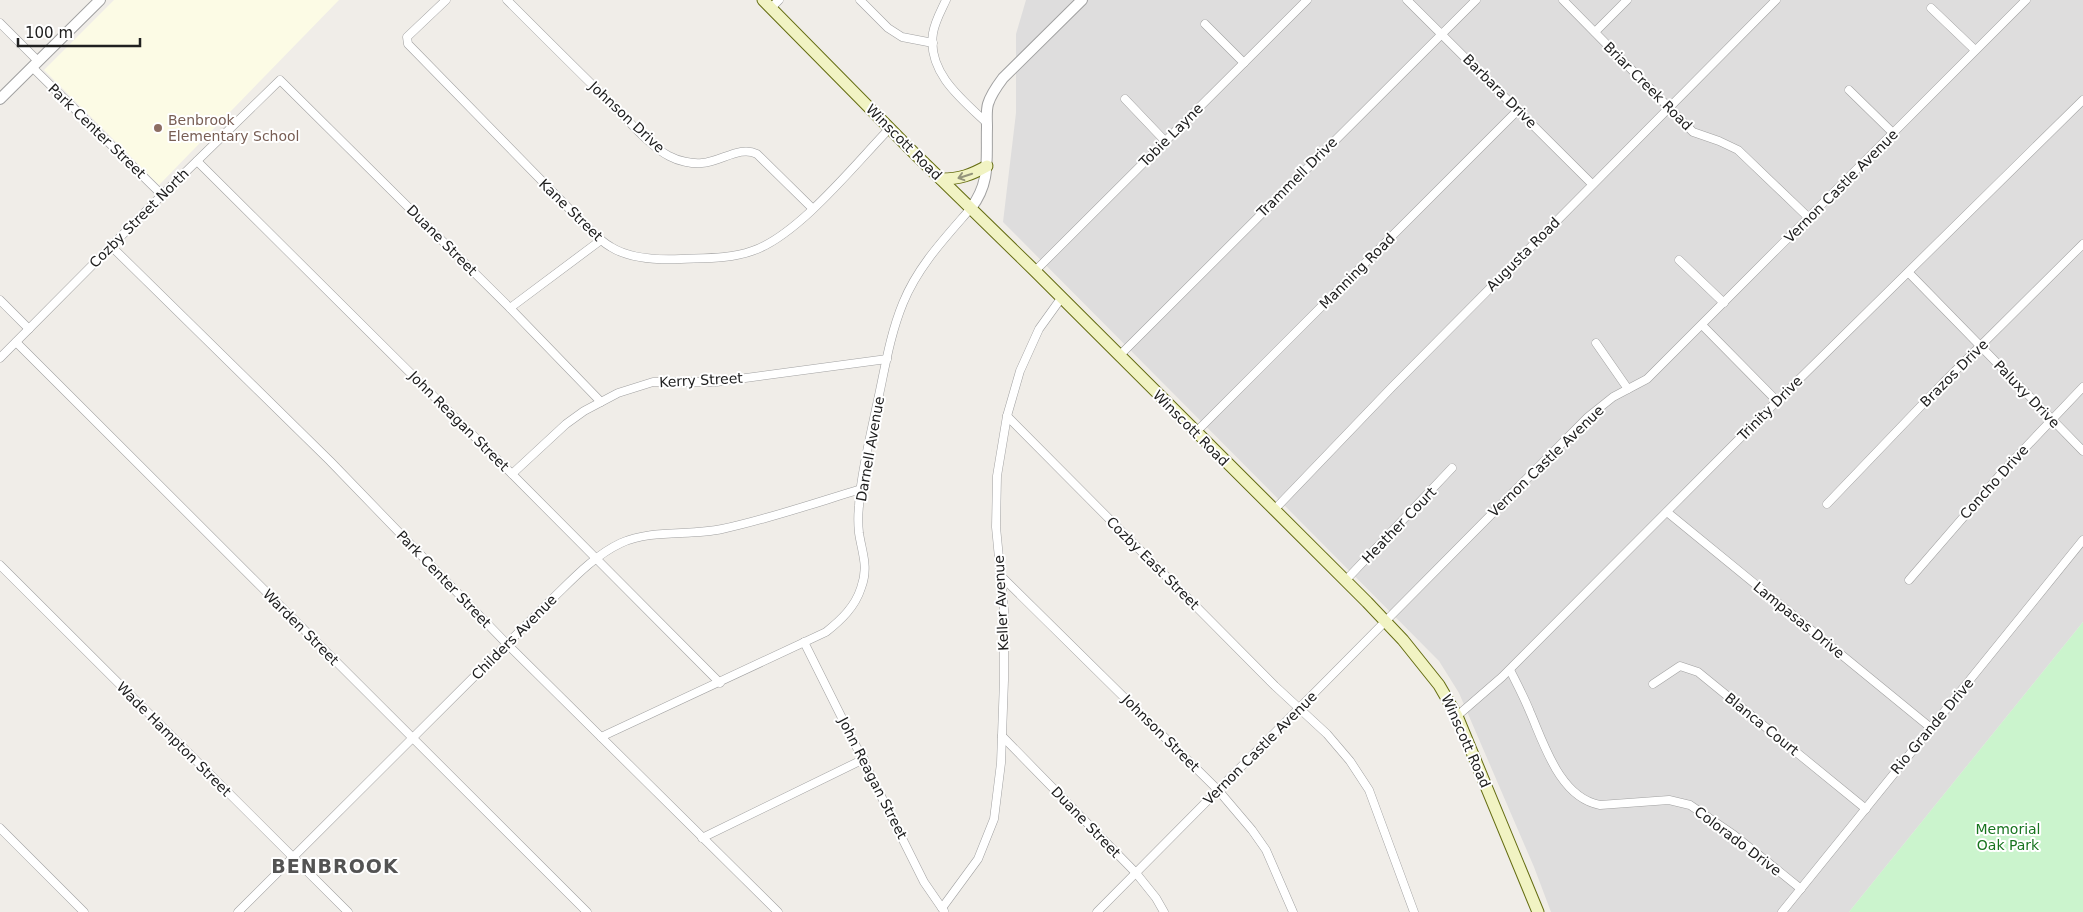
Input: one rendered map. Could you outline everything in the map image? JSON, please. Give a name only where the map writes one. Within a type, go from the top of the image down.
[{"type":"main road","name":"Winscott Road","points":[[771,3],[890,128],[1035,270],[1345,581],[1385,622],[1439,684],[1457,716],[1538,912]]},
{"type":"main road","points":[[941,179],[959,179],[972,175],[987,166]]},
{"type":"street","points":[[0,98],[100,0]]},
{"type":"street","name":"Kane Street","points":[[446,0],[407,37],[406,42],[426,65],[601,240],[620,252],[648,258],[680,259],[740,254],[754,250],[771,242],[793,226],[890,128]]},
{"type":"street","name":"Johnson Drive","points":[[507,0],[634,126],[669,156],[701,164],[719,160],[743,151],[750,151],[757,154],[812,208]]},
{"type":"street","points":[[860,0],[888,28],[902,37],[933,44]]},
{"type":"street","points":[[946,0],[936,21],[933,44],[939,69],[946,82],[987,123]]},
{"type":"street","points":[[971,208],[982,194],[987,166],[988,106],[994,90],[1003,78],[1082,0]]},
{"type":"street","name":"Tobie Layne","points":[[1035,270],[1307,0]]},
{"type":"street","name":"Barbara Drive","points":[[1406,0],[1442,33],[1592,184]]},
{"type":"street","name":"Trammell Drive","points":[[1120,355],[1476,0]]},
{"type":"street","name":"Briar Creek Road","points":[[1563,0],[1693,132],[1738,150],[1809,218]]},
{"type":"street","points":[[1595,32],[1627,0]]},
{"type":"street","name":"Augusta Road","points":[[1274,510],[1392,387],[1776,0]]},
{"type":"street","name":"Vernon Castle Avenue","points":[[1096,912],[1588,417],[1613,397],[1647,379],[2026,0]]},
{"type":"street","points":[[1931,8],[1975,50]]},
{"type":"street","name":"Park Center Street","points":[[0,23],[35,64],[162,195]]},
{"type":"street","points":[[1205,24],[1244,63]]},
{"type":"street","name":"Cozby Street North","points":[[0,358],[162,195],[280,80]]},
{"type":"street","name":"Duane Street","points":[[280,80],[510,308],[601,402]]},
{"type":"street","points":[[1849,90],[1893,133]]},
{"type":"street","points":[[1125,99],[1166,141]]},
{"type":"street","name":"Trinity Drive","points":[[1457,716],[1510,670],[1777,401],[2083,100]]},
{"type":"street","name":"Manning Road","points":[[1196,432],[1518,110]]},
{"type":"street","name":"John Reagan Street","points":[[197,161],[720,683]]},
{"type":"street","name":"Darnell Avenue","points":[[601,737],[826,632],[841,620],[855,602],[862,588],[865,573],[865,554],[859,533],[858,505],[887,359],[902,304],[923,265],[971,208]]},
{"type":"street","points":[[510,308],[601,240]]},
{"type":"street","name":"Brazos Drive","points":[[1827,504],[1980,346],[2083,244]]},
{"type":"street","name":"Park Center Street","points":[[111,246],[330,461],[507,644],[778,912]]},
{"type":"street","points":[[1678,260],[1724,304]]},
{"type":"street","name":"Paluxy Drive","points":[[1909,272],[2083,451]]},
{"type":"street","name":"Keller Avenue","points":[[944,910],[975,864],[989,833],[998,797],[1004,680],[1004,610],[996,527],[997,476],[1007,416],[1020,371],[1040,329],[1062,297]]},
{"type":"street","points":[[0,300],[29,329]]},
{"type":"street","points":[[1702,325],[1777,401]]},
{"type":"street","name":"Warden Street","points":[[16,342],[587,912]]},
{"type":"street","points":[[1596,343],[1628,389]]},
{"type":"street","name":"Kerry Street","points":[[512,474],[566,424],[618,393],[653,382],[716,382],[887,359]]},
{"type":"street","name":"Concho Drive","points":[[1909,580],[2006,468],[2083,388]]},
{"type":"street","name":"Cozby East Street","points":[[1007,416],[1327,734],[1360,774],[1369,790],[1414,912]]},
{"type":"street","name":"Heather Court","points":[[1345,581],[1452,468]]},
{"type":"street","name":"Childers Avenue","points":[[238,912],[548,603],[596,558],[614,546],[636,538],[721,529],[776,515],[861,489]]},
{"type":"street","name":"Lampasas Drive","points":[[1667,512],[1931,728]]},
{"type":"street","name":"Rio Grande Drive","points":[[1782,912],[2083,540]]},
{"type":"street","name":"Wade Hampton Street","points":[[0,566],[348,912]]},
{"type":"street","name":"Johnson Street","points":[[1000,575],[1218,790],[1252,830],[1266,850],[1293,912]]},
{"type":"street","name":"John Reagan Street","points":[[804,642],[924,882],[944,910]]},
{"type":"street","name":"Blanca Court","points":[[1653,684],[1680,666],[1698,672],[1866,809]]},
{"type":"street","name":"Colorado Drive","points":[[1510,670],[1551,761],[1567,784],[1580,796],[1594,804],[1600,805],[1669,800],[1690,806],[1734,835],[1801,889]]},
{"type":"street","name":"Duane Street","points":[[1002,736],[1136,873],[1156,898],[1164,912]]},
{"type":"street","points":[[702,838],[864,759]]},
{"type":"street","points":[[0,828],[84,912]]},
{"type":"shaded area","name":"Benbrook Elementary School","points":[[114,0],[339,0],[159,185],[44,70]]},
{"type":"shaded area","points":[[1026,0],[2083,0],[2083,622],[1849,912],[1551,912],[1534,867],[1459,693],[1439,661],[1003,222],[1016,113],[1016,34]]},
{"type":"green space","name":"Memorial Oak Park","points":[[2083,622],[2083,912],[1849,912]]},
{"type":"place","name":"Benbrook Elementary School","points":[[158,128]]},
{"type":"district","name":"BENBROOK","points":[[335,866]]}]
